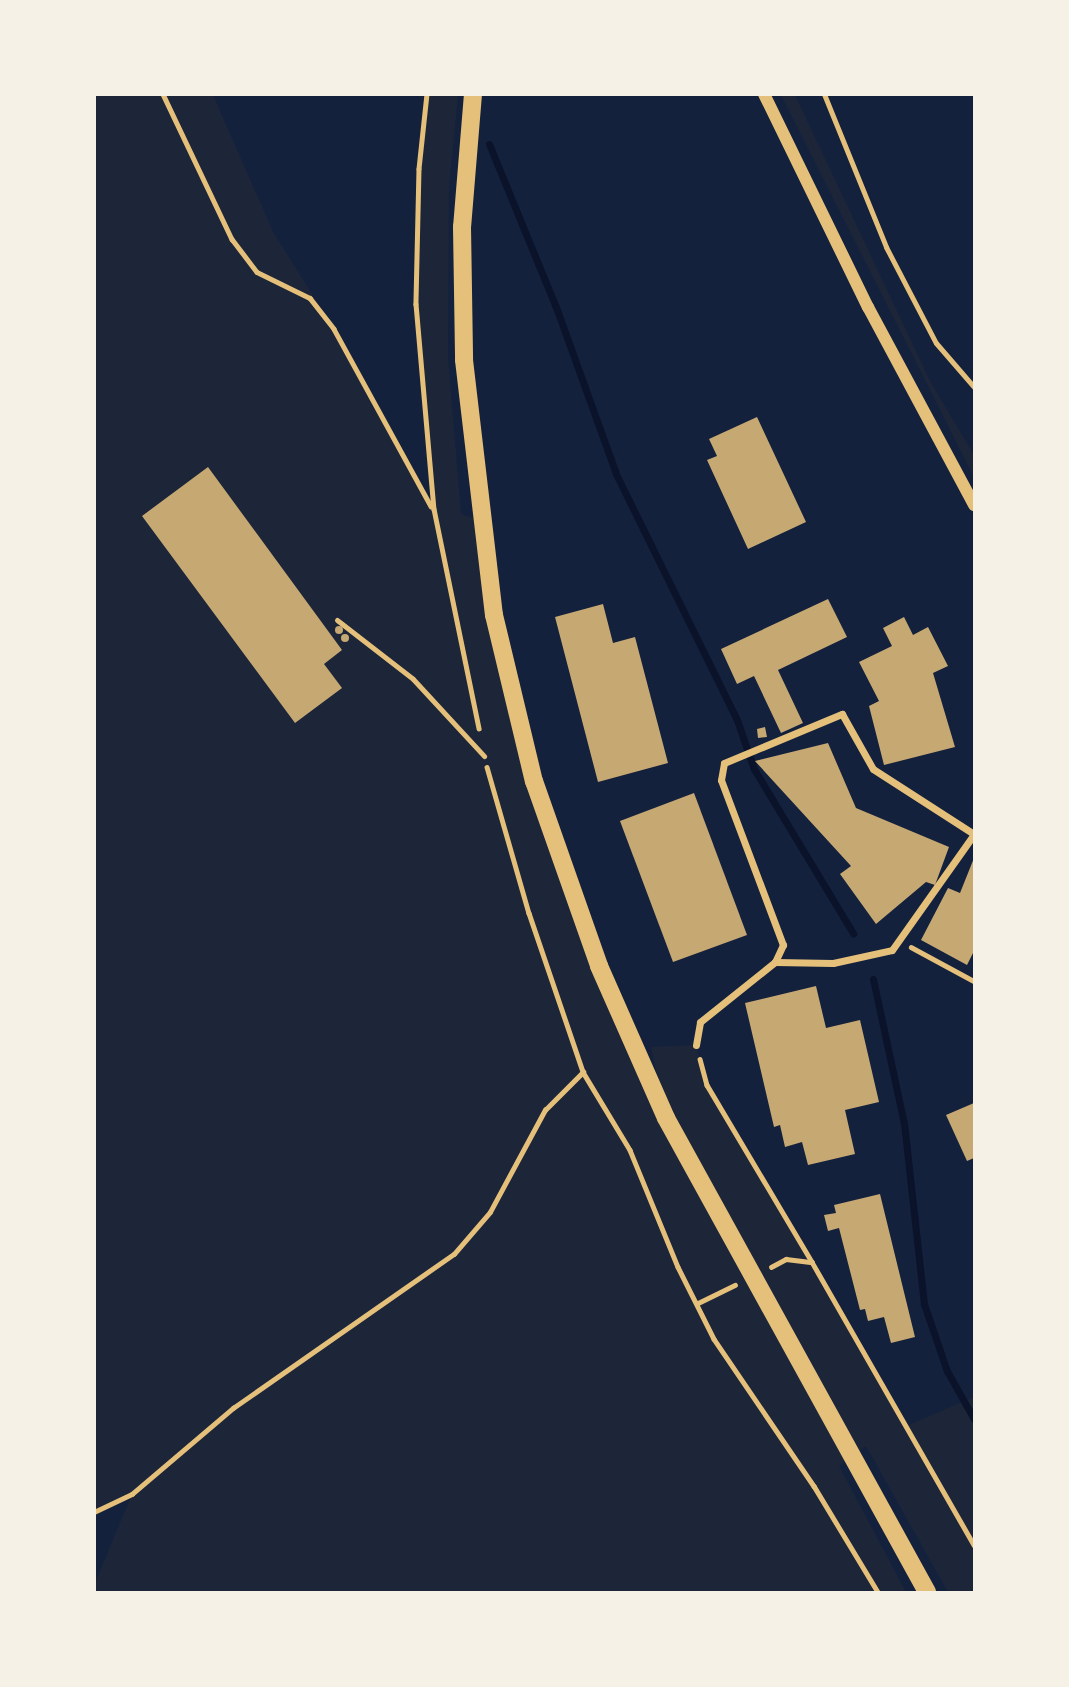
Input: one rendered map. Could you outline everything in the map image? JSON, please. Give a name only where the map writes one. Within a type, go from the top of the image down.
[{"type":"main road","points":[[473,94],[462,227],[464,359],[494,615],[534,781],[599,966],[666,1118],[773,1319],[927,1592]]},
{"type":"street","points":[[764,94],[868,307],[975,505]]},
{"type":"street","points":[[696,1045],[700,1022],[716,1005],[775,962],[783,945],[721,780],[724,763],[842,714],[873,769],[974,834],[892,950],[833,962],[775,962]]},
{"type":"lane","points":[[824,94],[886,247],[936,343],[975,387]]},
{"type":"lane","points":[[337,620],[413,679],[484,756]]},
{"type":"path","points":[[163,94],[232,239],[257,272],[310,298],[326,319],[433,509]]},
{"type":"path","points":[[427,94],[419,169],[416,304],[433,509],[484,756],[530,913],[583,1072],[630,1150],[678,1267],[714,1339],[814,1486],[878,1592]]},
{"type":"path","points":[[899,940],[975,981]]},
{"type":"path","points":[[696,1045],[707,1085],[975,1545]]},
{"type":"path","points":[[94,1512],[132,1494],[233,1408],[454,1254],[490,1212],[545,1110],[583,1072]]},
{"type":"path","points":[[761,1272],[786,1259],[812,1262]]},
{"type":"path","points":[[698,1303],[748,1278]]},
{"type":"shaded area","points":[[95,95],[213,95],[273,232],[334,329],[433,508],[416,305],[419,169],[427,95],[458,95],[449,187],[448,356],[461,514],[482,521],[534,781],[665,1113],[651,1047],[696,1045],[707,1085],[904,1427],[974,1397],[974,1592],[948,1592],[866,1446],[839,1466],[906,1592],[95,1592],[95,1583],[132,1494],[95,1512]]},
{"type":"shaded area","points":[[781,95],[795,95],[930,381],[974,455],[974,477]]},
{"type":"building","points":[[757,417],[806,522],[748,549],[707,460],[717,456],[709,439]]},
{"type":"building","points":[[208,467],[342,650],[324,664],[342,688],[295,723],[142,516]]},
{"type":"building","points":[[828,599],[847,637],[778,670],[803,723],[781,733],[754,676],[737,684],[721,649]]},
{"type":"building","points":[[603,604],[613,643],[635,637],[668,763],[598,782],[555,617]]},
{"type":"building","points":[[904,617],[913,635],[928,627],[948,666],[933,673],[955,747],[884,765],[869,706],[879,701],[859,662],[892,646],[883,628]]},
{"type":"building","points":[[339,626],[343,630],[339,634],[335,630]]},
{"type":"building","points":[[345,634],[349,638],[345,642],[341,638]]},
{"type":"building","points":[[765,727],[767,737],[758,738],[757,729]]},
{"type":"building","points":[[828,743],[856,808],[949,847],[935,885],[926,882],[876,924],[840,874],[851,866],[755,761]]},
{"type":"building","points":[[694,793],[747,935],[673,962],[620,821]]},
{"type":"building","points":[[974,858],[974,951],[967,965],[921,940],[948,888],[960,893]]},
{"type":"building","points":[[816,986],[826,1028],[860,1020],[879,1102],[845,1110],[855,1154],[808,1165],[802,1142],[785,1147],[780,1125],[774,1127],[745,1003]]},
{"type":"building","points":[[974,1103],[974,1158],[967,1161],[946,1115]]},
{"type":"building","points":[[880,1194],[915,1337],[891,1343],[884,1317],[868,1321],[865,1309],[860,1310],[839,1228],[828,1231],[824,1215],[836,1213],[834,1205]]},
{"type":"waterway","points":[[489,144],[556,307],[616,474],[737,720],[754,769],[853,933]]},
{"type":"waterway","points":[[873,979],[904,1123],[924,1304],[947,1371],[974,1419]]}]
